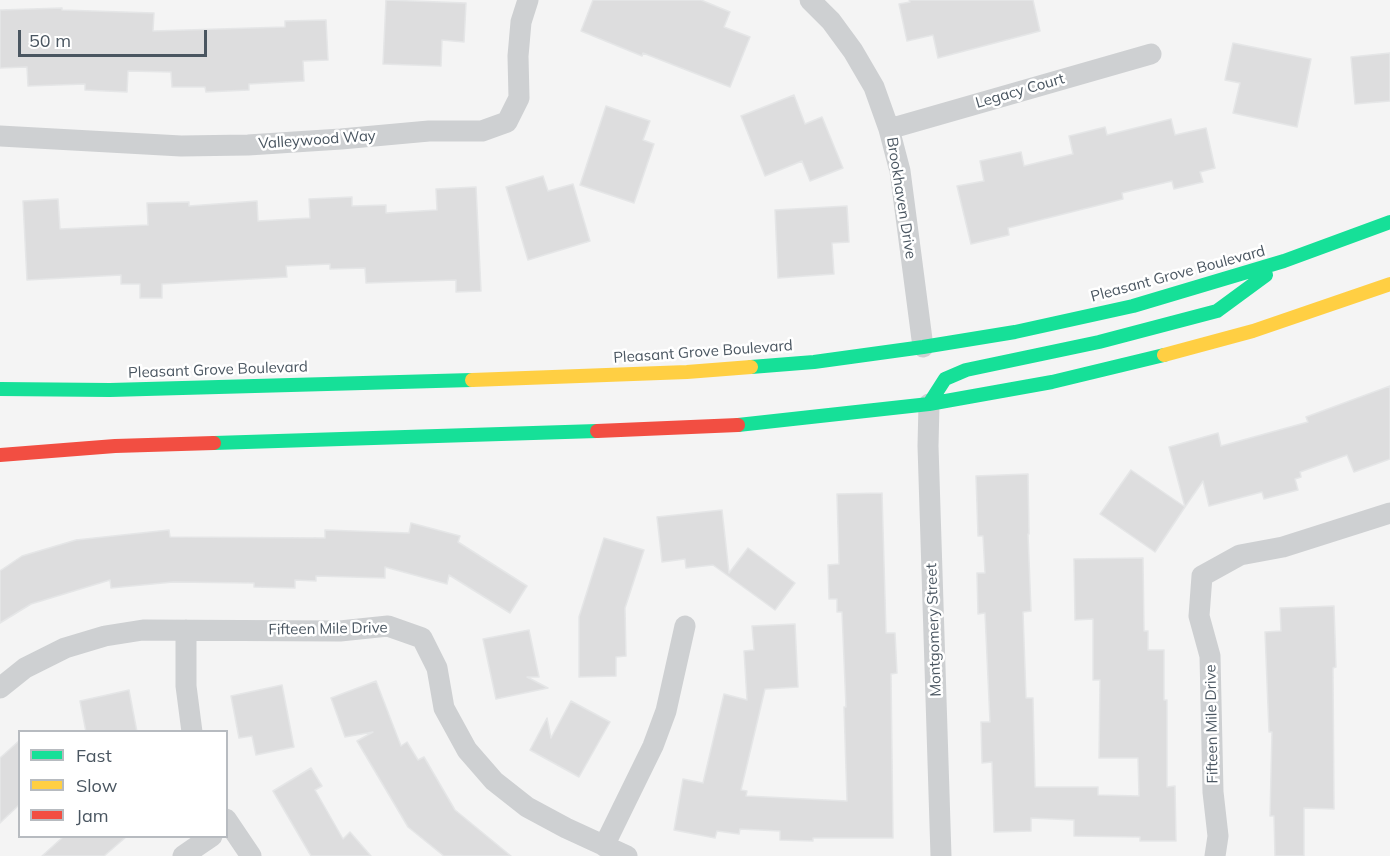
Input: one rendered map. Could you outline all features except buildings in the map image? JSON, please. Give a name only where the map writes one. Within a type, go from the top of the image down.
[{"type":"main road","name":"Pleasant Grove Boulevard","points":[[0,389],[181,388],[687,372],[814,362],[1015,332],[1133,306],[1284,261],[1390,222]]},
{"type":"main road","points":[[929,404],[945,379],[966,370],[1099,342],[1217,311],[1284,261]]},
{"type":"main road","points":[[0,454],[126,446],[690,428],[754,424],[929,404],[1052,382],[1141,361],[1253,331],[1390,284]]},
{"type":"street","name":"Valleywood Way","points":[[0,136],[121,144],[204,146],[341,140],[429,131],[482,131],[507,122],[519,98],[518,56],[521,22],[528,0]]},
{"type":"street","name":"Brookhaven Drive","points":[[810,0],[831,21],[853,51],[874,87],[890,129],[900,171],[923,347]]},
{"type":"street","name":"Legacy Court","points":[[890,129],[1151,54]]},
{"type":"street","name":"Montgomery Street","points":[[929,404],[927,446],[941,856]]},
{"type":"street","name":"Fifteen Mile Drive","points":[[1215,856],[1218,836],[1213,792],[1210,656],[1199,616],[1202,576],[1240,555],[1283,548],[1390,513]]},
{"type":"street","name":"Fifteen Mile Drive","points":[[0,687],[25,668],[65,648],[105,636],[143,630],[340,631],[388,626],[422,638],[437,668],[444,708],[467,750],[494,781],[527,807],[627,856]]},
{"type":"street","points":[[604,846],[653,746],[666,711],[685,626]]},
{"type":"street","points":[[186,630],[186,686],[192,730]]},
{"type":"street","points":[[228,831],[251,856]]},
{"type":"street","points":[[183,856],[208,838]]},
{"type":"traffic: fast","points":[[751,367],[814,362],[923,347],[1015,332],[1133,306],[1284,261],[1390,222]]},
{"type":"traffic: fast","points":[[929,404],[945,379],[966,370],[1099,342],[1217,311],[1266,275]]},
{"type":"traffic: fast","points":[[738,425],[929,404],[1052,382],[1164,355]]},
{"type":"traffic: fast","points":[[0,389],[110,390],[472,380]]},
{"type":"traffic: fast","points":[[214,443],[597,431]]},
{"type":"traffic: slow","points":[[1164,355],[1253,331],[1390,284]]},
{"type":"traffic: slow","points":[[472,380],[687,372],[751,367]]},
{"type":"traffic: jam","points":[[597,431],[738,425]]},
{"type":"traffic: jam","points":[[0,455],[115,446],[214,443]]}]
